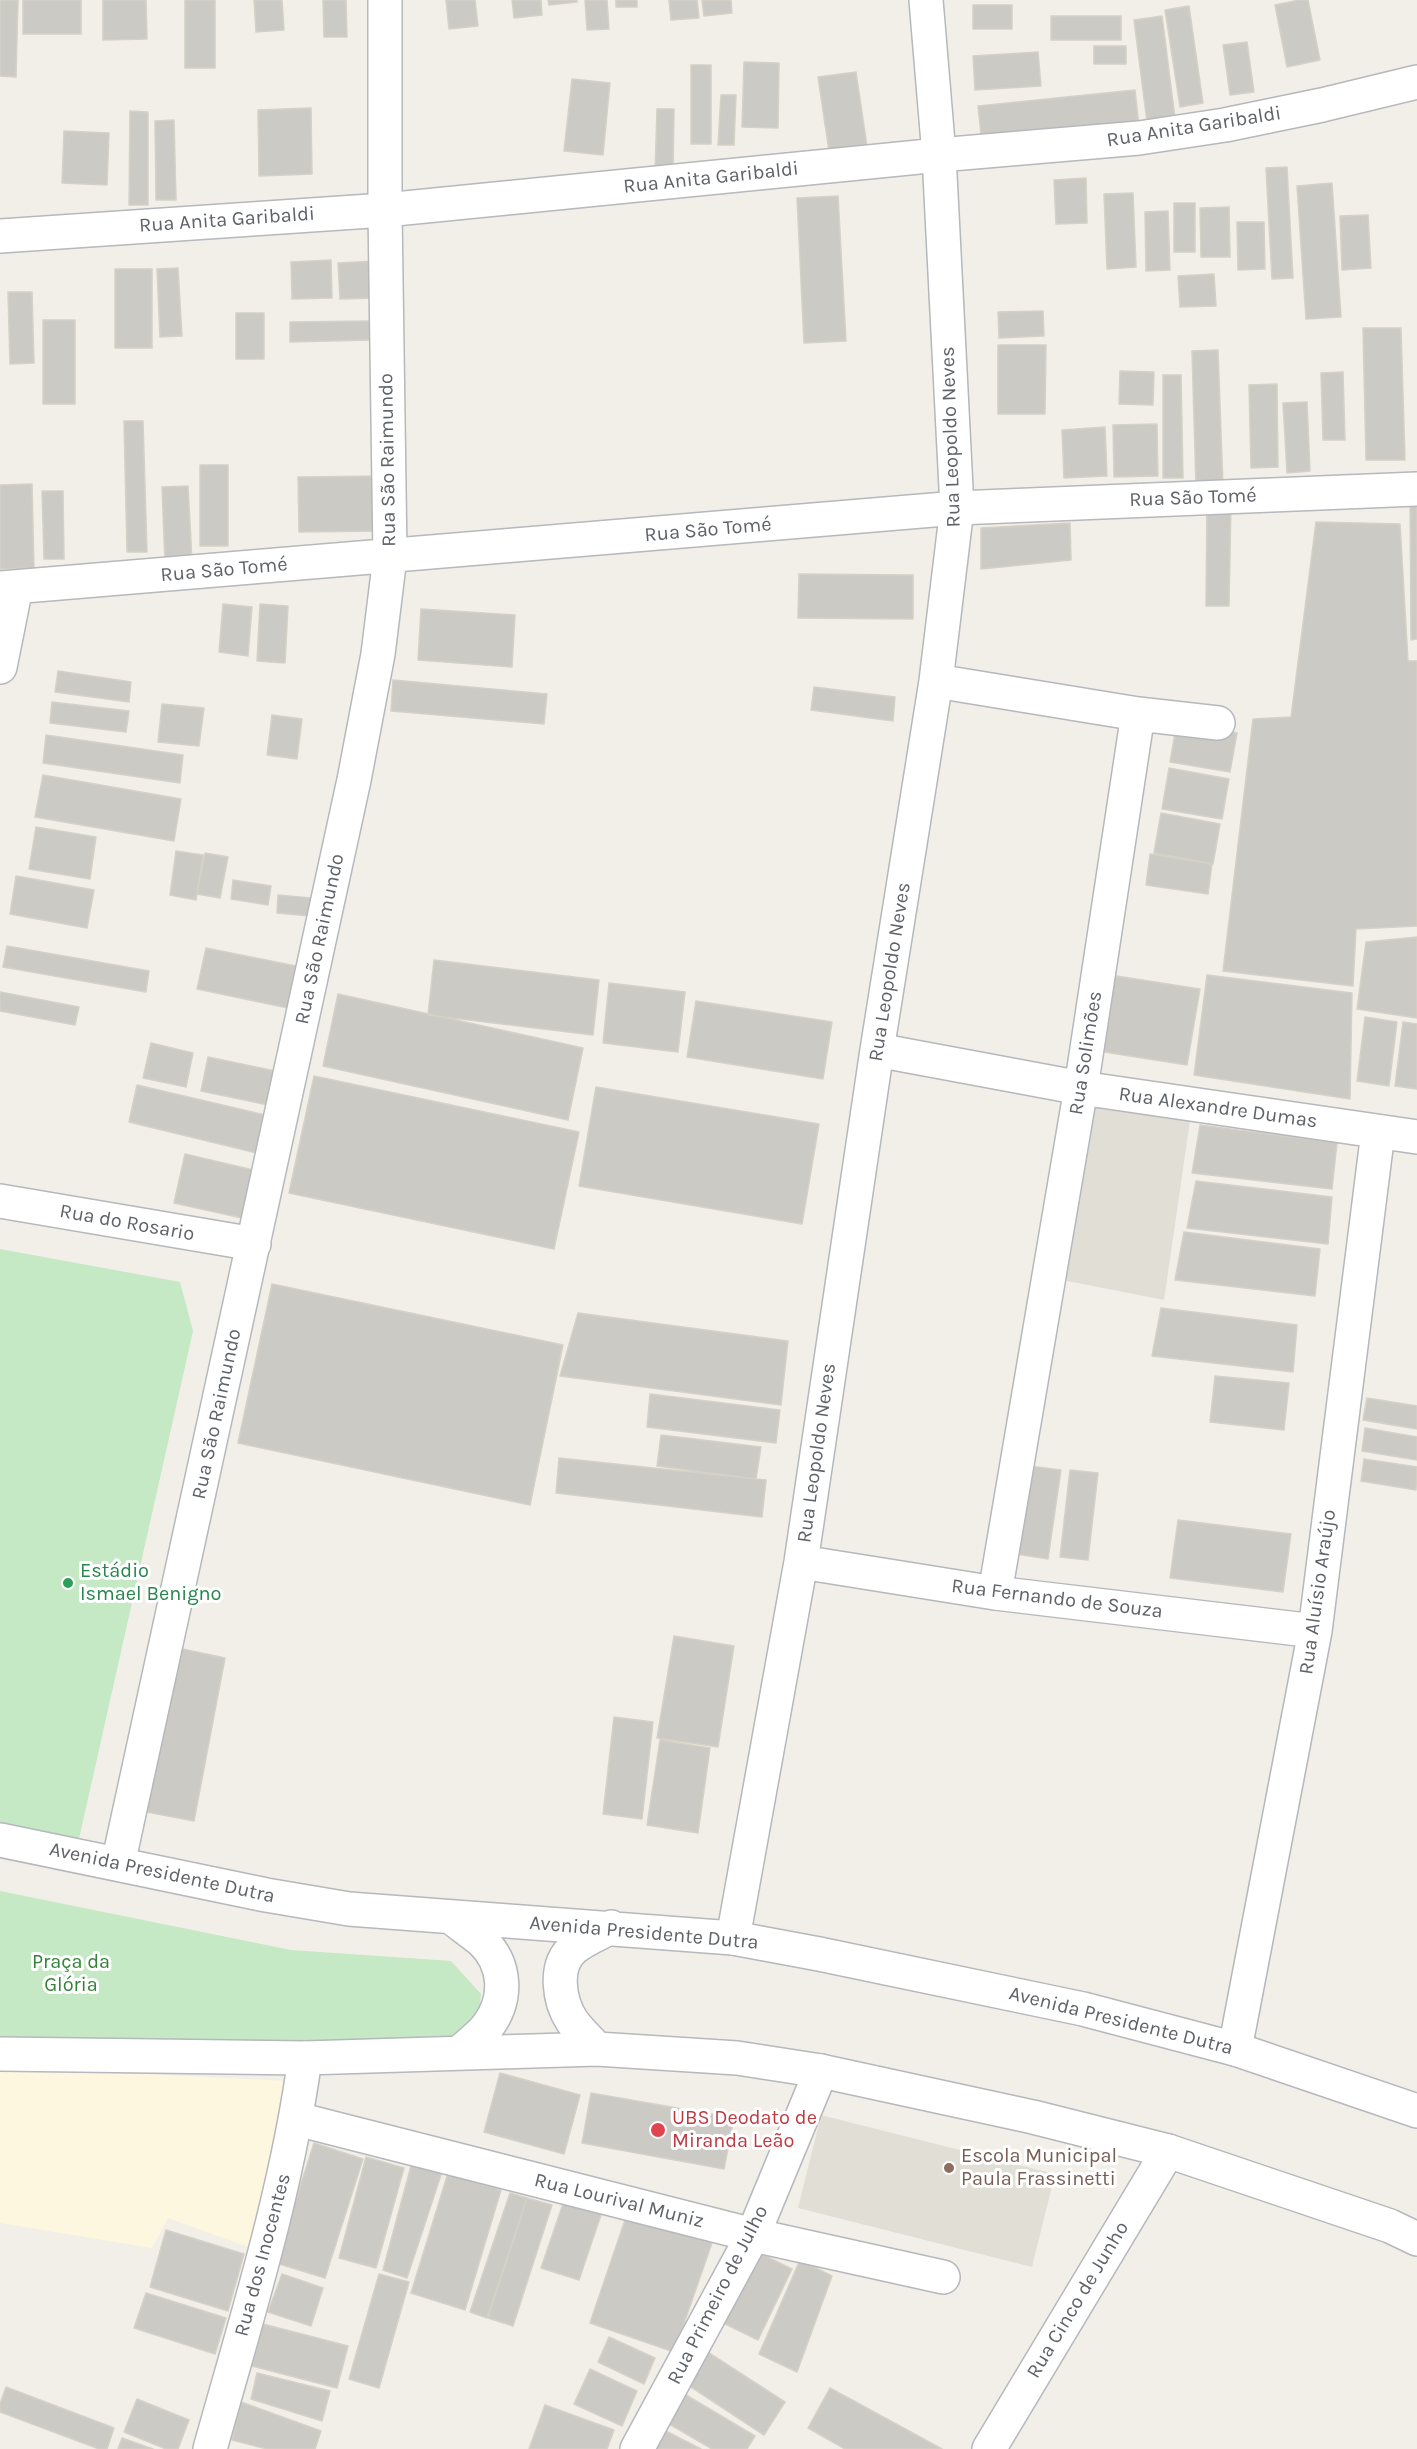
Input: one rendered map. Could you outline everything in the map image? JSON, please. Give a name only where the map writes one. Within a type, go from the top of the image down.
[{"type":"street","name":"Rua São Raimundo","points":[[118,1864],[354,780],[378,654],[390,557],[385,210],[385,0]]},
{"type":"street","name":"Rua Leopoldo Neves","points":[[733,1938],[801,1562],[877,1050],[936,681],[957,508],[939,155],[926,0]]},
{"type":"street","name":"Rua Anita Garibaldi","points":[[0,236],[385,210],[939,155],[1128,139],[1225,125],[1417,82]]},
{"type":"street","name":"Rua São Tomé","points":[[8,587],[957,508],[1417,489]]},
{"type":"street","points":[[0,667],[8,587]]},
{"type":"street","points":[[936,681],[1138,714],[1218,723]]},
{"type":"street","name":"Rua Solimões","points":[[994,1593],[1081,1088],[1138,714]]},
{"type":"street","name":"Rua Alexandre Dumas","points":[[877,1050],[1081,1088],[1417,1137]]},
{"type":"street","name":"Rua Aluísio Araújo","points":[[1235,2049],[1315,1631],[1378,1132]]},
{"type":"street","name":"Rua do Rosario","points":[[0,1201],[254,1244]]},
{"type":"street","name":"Rua Fernando de Souza","points":[[801,1562],[994,1593],[1315,1631]]},
{"type":"street","name":"Avenida Presidente Dutra","points":[[0,1840],[266,1895],[339,1907],[733,1938],[1083,2009],[1235,2049],[1417,2111]]},
{"type":"street","points":[[451,1917],[481,1940],[495,1956],[502,1975],[502,1993],[497,2011],[485,2029],[459,2053]]},
{"type":"street","points":[[597,2049],[572,2021],[563,1997],[561,1976],[562,1969],[573,1948],[611,1927]]},
{"type":"street","points":[[0,2054],[305,2058],[597,2049],[737,2058],[821,2071],[1034,2117],[1168,2151],[1390,2226],[1417,2239]]},
{"type":"street","name":"Rua dos Inocentes","points":[[210,2449],[284,2182],[297,2119],[305,2058]]},
{"type":"street","name":"Rua Primeiro de Julho","points":[[637,2449],[753,2235],[821,2071]]},
{"type":"street","name":"Rua Lourival Muniz","points":[[297,2119],[753,2235],[943,2277]]},
{"type":"street","name":"Rua Cinco de Junho","points":[[989,2449],[1168,2151]]},
{"type":"shaded area","points":[[1087,1107],[1190,1121],[1164,1300],[1052,1278]]},
{"type":"shaded area","points":[[0,2067],[286,2081],[260,2251],[168,2218],[152,2248],[0,2223]]},
{"type":"shaded area","points":[[821,2115],[1055,2174],[1032,2267],[798,2208]]},
{"type":"green space","name":"Estádio Ismael Benigno","points":[[0,1249],[180,1282],[193,1331],[76,1852],[0,1836]]},
{"type":"green space","name":"Praça da Glória","points":[[0,1891],[291,1950],[451,1961],[481,1994],[478,2022],[448,2047],[188,2050],[0,2037]]},
{"type":"building","points":[[0,0],[18,0],[16,77],[0,76]]},
{"type":"building","points":[[23,0],[81,0],[81,34],[23,34]]},
{"type":"building","points":[[103,0],[146,0],[147,39],[103,40]]},
{"type":"building","points":[[185,0],[215,0],[215,68],[185,68]]},
{"type":"building","points":[[254,0],[282,0],[284,30],[256,32]]},
{"type":"building","points":[[323,0],[346,0],[347,37],[324,37]]},
{"type":"building","points":[[446,0],[475,0],[478,26],[449,29]]},
{"type":"building","points":[[512,0],[541,0],[542,15],[514,18]]},
{"type":"building","points":[[548,0],[577,0],[577,2],[549,5]]},
{"type":"building","points":[[585,0],[607,0],[609,29],[587,30]]},
{"type":"building","points":[[616,0],[637,0],[637,7],[616,7]]},
{"type":"building","points":[[669,0],[697,0],[699,18],[671,20]]},
{"type":"building","points":[[702,0],[731,0],[732,13],[704,16]]},
{"type":"building","points":[[1308,0],[1320,60],[1287,67],[1275,5]]},
{"type":"building","points":[[973,5],[1012,5],[1012,29],[973,29]]},
{"type":"building","points":[[1189,6],[1203,103],[1180,107],[1165,10]]},
{"type":"building","points":[[1051,16],[1121,16],[1121,40],[1051,40]]},
{"type":"building","points":[[1162,16],[1175,118],[1147,122],[1134,20]]},
{"type":"building","points":[[1247,42],[1254,92],[1230,95],[1223,45]]},
{"type":"building","points":[[1094,46],[1126,46],[1126,64],[1094,64]]},
{"type":"building","points":[[1038,52],[1041,86],[975,90],[973,56]]},
{"type":"building","points":[[744,62],[779,63],[778,128],[742,127]]},
{"type":"building","points":[[691,65],[711,65],[711,144],[691,144]]},
{"type":"building","points":[[856,72],[868,153],[830,158],[818,77]]},
{"type":"building","points":[[572,79],[610,83],[603,155],[564,151]]},
{"type":"building","points":[[1135,90],[1139,127],[982,144],[978,106]]},
{"type":"building","points":[[721,95],[736,95],[734,145],[718,145]]},
{"type":"building","points":[[311,108],[312,174],[259,176],[258,110]]},
{"type":"building","points":[[657,109],[674,109],[673,174],[655,174]]},
{"type":"building","points":[[130,111],[148,112],[148,205],[129,205]]},
{"type":"building","points":[[174,120],[176,200],[156,200],[155,121]]},
{"type":"building","points":[[64,131],[109,133],[107,185],[62,183]]},
{"type":"building","points":[[1287,167],[1293,278],[1272,279],[1266,168]]},
{"type":"building","points":[[1086,178],[1087,223],[1056,224],[1054,180]]},
{"type":"building","points":[[1332,183],[1341,317],[1306,319],[1297,186]]},
{"type":"building","points":[[1133,193],[1136,267],[1107,269],[1104,194]]},
{"type":"building","points":[[838,196],[846,341],[804,343],[797,198]]},
{"type":"building","points":[[1174,203],[1195,203],[1195,252],[1174,252]]},
{"type":"building","points":[[1229,207],[1230,257],[1201,257],[1200,208]]},
{"type":"building","points":[[1168,211],[1170,270],[1146,271],[1145,212]]},
{"type":"building","points":[[1368,215],[1371,268],[1342,270],[1340,216]]},
{"type":"building","points":[[1237,222],[1264,222],[1265,269],[1238,270]]},
{"type":"building","points":[[331,260],[332,298],[292,299],[291,262]]},
{"type":"building","points":[[376,261],[377,298],[340,299],[338,263]]},
{"type":"building","points":[[178,268],[182,336],[160,337],[157,269]]},
{"type":"building","points":[[115,269],[152,269],[152,348],[115,348]]},
{"type":"building","points":[[1214,274],[1216,306],[1180,307],[1178,276]]},
{"type":"building","points":[[8,292],[32,292],[34,363],[10,364]]},
{"type":"building","points":[[1043,311],[1044,336],[999,338],[998,312]]},
{"type":"building","points":[[236,313],[264,313],[264,359],[236,359]]},
{"type":"building","points":[[43,320],[75,320],[75,404],[43,404]]},
{"type":"building","points":[[371,321],[371,340],[290,342],[290,322]]},
{"type":"building","points":[[1363,328],[1401,328],[1405,460],[1366,460]]},
{"type":"building","points":[[998,345],[1046,345],[1045,414],[998,414]]},
{"type":"building","points":[[1218,350],[1223,487],[1196,488],[1192,351]]},
{"type":"building","points":[[1120,371],[1154,372],[1153,405],[1119,404]]},
{"type":"building","points":[[1343,372],[1345,440],[1323,440],[1321,373]]},
{"type":"building","points":[[1163,375],[1181,375],[1183,478],[1163,478]]},
{"type":"building","points":[[1277,384],[1278,467],[1251,468],[1249,385]]},
{"type":"building","points":[[1307,402],[1310,471],[1287,473],[1283,403]]},
{"type":"building","points":[[124,421],[143,421],[147,552],[127,552]]},
{"type":"building","points":[[1157,424],[1158,476],[1114,477],[1113,425]]},
{"type":"building","points":[[1105,427],[1107,476],[1064,478],[1062,430]]},
{"type":"building","points":[[200,465],[228,465],[228,546],[200,546]]},
{"type":"building","points":[[383,476],[385,531],[299,532],[298,477]]},
{"type":"building","points":[[32,484],[34,568],[0,569],[0,485]]},
{"type":"building","points":[[188,486],[192,561],[165,563],[162,487]]},
{"type":"building","points":[[42,491],[63,491],[64,559],[44,559]]},
{"type":"building","points":[[1410,497],[1417,497],[1417,639],[1411,640]]},
{"type":"building","points":[[1207,501],[1231,502],[1229,606],[1206,606]]},
{"type":"building","points":[[1316,522],[1400,524],[1408,661],[1417,661],[1417,926],[1356,929],[1353,986],[1223,971],[1253,719],[1291,717]]},
{"type":"building","points":[[1070,523],[1071,560],[981,569],[981,528]]},
{"type":"building","points":[[799,574],[913,575],[913,619],[798,618]]},
{"type":"building","points":[[223,604],[252,607],[248,656],[219,652]]},
{"type":"building","points":[[260,604],[288,606],[285,663],[257,661]]},
{"type":"building","points":[[421,609],[515,615],[512,667],[418,660]]},
{"type":"building","points":[[58,671],[131,682],[129,702],[55,692]]},
{"type":"building","points":[[393,680],[547,694],[544,724],[391,711]]},
{"type":"building","points":[[814,687],[895,697],[893,721],[811,710]]},
{"type":"building","points":[[52,702],[129,711],[126,732],[50,723]]},
{"type":"building","points":[[162,704],[204,708],[199,746],[158,742]]},
{"type":"building","points":[[272,715],[302,719],[297,759],[267,755]]},
{"type":"building","points":[[1177,722],[1237,733],[1230,772],[1170,762]]},
{"type":"building","points":[[46,735],[183,755],[180,783],[43,763]]},
{"type":"building","points":[[1169,768],[1229,779],[1222,819],[1162,809]]},
{"type":"building","points":[[43,775],[181,799],[174,841],[35,817]]},
{"type":"building","points":[[1161,813],[1220,824],[1213,864],[1154,853]]},
{"type":"building","points":[[36,827],[96,837],[90,879],[29,869]]},
{"type":"building","points":[[176,851],[203,855],[196,900],[170,895]]},
{"type":"building","points":[[205,853],[228,857],[220,898],[197,894]]},
{"type":"building","points":[[1150,854],[1212,864],[1208,894],[1146,885]]},
{"type":"building","points":[[16,876],[94,890],[87,928],[10,914]]},
{"type":"building","points":[[233,880],[271,886],[268,905],[231,899]]},
{"type":"building","points":[[278,895],[322,899],[321,917],[277,913]]},
{"type":"building","points":[[1417,937],[1417,1018],[1357,1009],[1366,942]]},
{"type":"building","points":[[7,946],[149,971],[146,992],[3,967]]},
{"type":"building","points":[[206,948],[296,966],[288,1008],[197,989]]},
{"type":"building","points":[[434,960],[599,980],[593,1035],[428,1015]]},
{"type":"building","points":[[1110,975],[1200,989],[1187,1065],[1098,1051]]},
{"type":"building","points":[[1207,975],[1352,993],[1350,1099],[1194,1075]]},
{"type":"building","points":[[609,983],[685,992],[678,1052],[603,1043]]},
{"type":"building","points":[[0,992],[79,1007],[75,1025],[0,1011]]},
{"type":"building","points":[[338,994],[583,1048],[568,1120],[323,1066]]},
{"type":"building","points":[[696,1001],[832,1022],[823,1079],[687,1057]]},
{"type":"building","points":[[1365,1017],[1397,1022],[1389,1086],[1357,1081]]},
{"type":"building","points":[[1403,1022],[1417,1024],[1417,1089],[1395,1086]]},
{"type":"building","points":[[151,1043],[193,1053],[186,1087],[143,1078]]},
{"type":"building","points":[[208,1057],[280,1072],[273,1106],[201,1091]]},
{"type":"building","points":[[314,1076],[579,1132],[554,1249],[289,1193]]},
{"type":"building","points":[[137,1085],[278,1118],[269,1156],[129,1122]]},
{"type":"building","points":[[596,1087],[819,1124],[802,1224],[579,1186]]},
{"type":"building","points":[[1200,1125],[1337,1143],[1332,1189],[1192,1173]]},
{"type":"building","points":[[185,1154],[262,1172],[251,1220],[174,1203]]},
{"type":"building","points":[[1196,1181],[1332,1197],[1328,1244],[1187,1228]]},
{"type":"building","points":[[1184,1232],[1320,1249],[1315,1296],[1175,1280]]},
{"type":"building","points":[[272,1284],[563,1345],[530,1505],[238,1443]]},
{"type":"building","points":[[1161,1308],[1297,1325],[1293,1372],[1152,1356]]},
{"type":"building","points":[[578,1313],[788,1341],[781,1405],[560,1376]]},
{"type":"building","points":[[1215,1376],[1289,1383],[1284,1430],[1210,1422]]},
{"type":"building","points":[[650,1394],[780,1410],[776,1443],[647,1427]]},
{"type":"building","points":[[1367,1398],[1417,1406],[1417,1429],[1363,1420]]},
{"type":"building","points":[[1365,1428],[1417,1437],[1417,1460],[1362,1451]]},
{"type":"building","points":[[661,1435],[761,1447],[756,1479],[657,1466]]},
{"type":"building","points":[[559,1458],[766,1480],[762,1517],[556,1493]]},
{"type":"building","points":[[1364,1459],[1417,1467],[1416,1490],[1361,1481]]},
{"type":"building","points":[[1029,1466],[1061,1470],[1048,1559],[1016,1554]]},
{"type":"building","points":[[1070,1470],[1098,1473],[1088,1560],[1060,1557]]},
{"type":"building","points":[[1178,1520],[1291,1534],[1283,1592],[1170,1578]]},
{"type":"building","points":[[674,1636],[734,1646],[718,1747],[657,1738]]},
{"type":"building","points":[[178,1648],[225,1658],[194,1821],[147,1812]]},
{"type":"building","points":[[614,1717],[653,1722],[642,1819],[603,1814]]},
{"type":"building","points":[[660,1740],[710,1748],[698,1833],[647,1825]]},
{"type":"building","points":[[500,2073],[580,2095],[564,2154],[484,2132]]},
{"type":"building","name":"UBS Deodato de Miranda Leão","points":[[591,2093],[734,2118],[724,2169],[582,2143]]},
{"type":"building","points":[[314,2143],[363,2159],[325,2278],[276,2263]]},
{"type":"building","points":[[366,2157],[404,2168],[376,2268],[339,2258]]},
{"type":"building","points":[[411,2166],[442,2172],[407,2278],[383,2270]]},
{"type":"building","points":[[448,2173],[501,2190],[465,2310],[411,2293]]},
{"type":"building","points":[[510,2193],[527,2198],[487,2318],[470,2312]]},
{"type":"building","points":[[566,2195],[603,2209],[579,2280],[541,2268]]},
{"type":"building","points":[[527,2198],[552,2205],[513,2326],[488,2318]]},
{"type":"building","points":[[627,2214],[712,2243],[674,2352],[590,2323]]},
{"type":"building","points":[[166,2230],[244,2254],[228,2311],[150,2287]]},
{"type":"building","points":[[751,2249],[792,2269],[758,2340],[717,2320]]},
{"type":"building","points":[[800,2260],[832,2276],[797,2372],[759,2354]]},
{"type":"building","points":[[282,2274],[323,2288],[311,2326],[268,2312]]},
{"type":"building","points":[[379,2274],[409,2282],[379,2388],[349,2379]]},
{"type":"building","points":[[146,2293],[226,2318],[215,2354],[134,2328]]},
{"type":"building","points":[[263,2324],[348,2346],[337,2388],[252,2366]]},
{"type":"building","points":[[609,2337],[655,2358],[644,2384],[598,2362]]},
{"type":"building","points":[[706,2351],[785,2402],[764,2435],[685,2383]]},
{"type":"building","points":[[590,2369],[637,2391],[622,2426],[574,2404]]},
{"type":"building","points":[[257,2373],[330,2391],[322,2421],[251,2399]]},
{"type":"building","points":[[6,2387],[114,2428],[107,2449],[99,2449],[0,2412],[0,2404]]},
{"type":"building","points":[[830,2388],[942,2449],[845,2449],[808,2428]]},
{"type":"building","points":[[681,2392],[755,2436],[747,2449],[712,2449],[664,2421]]},
{"type":"building","points":[[137,2399],[189,2420],[178,2449],[166,2449],[124,2432]]},
{"type":"building","points":[[241,2402],[321,2431],[315,2449],[267,2449],[232,2440]]},
{"type":"building","points":[[545,2405],[614,2430],[607,2449],[529,2449]]},
{"type":"building","points":[[664,2430],[701,2449],[654,2449]]},
{"type":"building","points":[[122,2438],[153,2449],[118,2449]]},
{"type":"place","name":"Estádio Ismael Benigno","points":[[68,1583]]},
{"type":"place","name":"UBS Deodato de Miranda Leão","points":[[658,2130]]},
{"type":"place","name":"Escola Municipal Paula Frassinetti","points":[[949,2168]]}]
